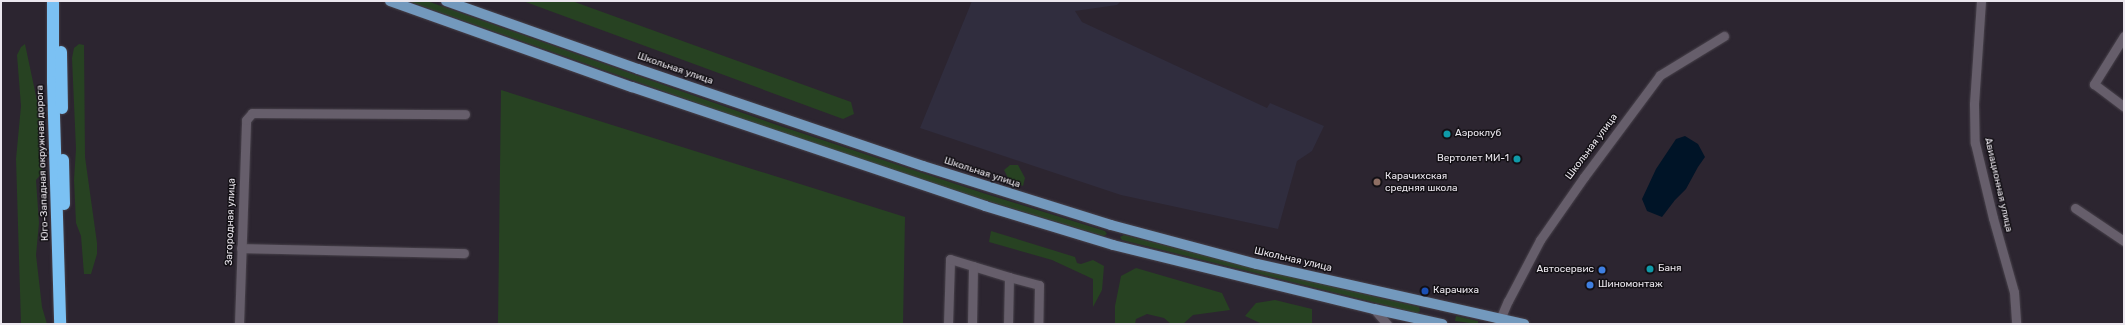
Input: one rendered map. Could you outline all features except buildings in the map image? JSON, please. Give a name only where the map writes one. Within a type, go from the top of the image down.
[{"type":"highway","name":"Юго-Западная окружная дорога","points":[[53,1],[52,82],[60,324]]},
{"type":"highway","name":"Юго-Западная окружная дорога","points":[[61,1],[61,94],[68,324]]},
{"type":"main road","points":[[390,1],[632,87],[894,176],[1113,245],[1374,310],[1436,323],[1438,305]]},
{"type":"main road","name":"Школьная улица","points":[[446,1],[638,70],[922,166],[1118,228],[1257,264],[1438,305],[1499,321],[1524,324]]},
{"type":"main road","points":[[1113,245],[1118,228]]},
{"type":"street","name":"Авиационная улица","points":[[1981,1],[1974,104],[1975,143],[1993,218],[2014,292],[2016,324]]},
{"type":"street","name":"Школьная улица","points":[[1499,321],[1540,240],[1660,75],[1724,36]]},
{"type":"street","points":[[2124,36],[2094,84],[2124,107]]},
{"type":"street","name":"Загородная улица","points":[[239,324],[246,120],[252,113],[465,114]]},
{"type":"street","points":[[2075,208],[2124,241]]},
{"type":"street","points":[[241,248],[464,253]]},
{"type":"street","points":[[948,324],[950,259],[1039,285],[1038,324]]},
{"type":"street","points":[[972,324],[973,266]]},
{"type":"street","points":[[1008,324],[1009,277]]},
{"type":"street","points":[[1374,310],[1387,324]]},
{"type":"shaded area","points":[[972,1],[1121,1],[1117,5],[1075,11],[1082,22],[1267,108],[1270,103],[1324,126],[1312,151],[1297,161],[1278,229],[1121,195],[920,128]]},
{"type":"green space","points":[[408,1],[427,1],[774,124],[986,194],[1105,231],[1107,234],[1104,236],[985,200],[771,129]]},
{"type":"green space","points":[[523,1],[572,1],[851,102],[854,114],[843,119]]},
{"type":"green space","points":[[25,44],[39,110],[42,136],[43,166],[41,174],[36,180],[39,223],[36,255],[42,307],[47,324],[21,324],[16,159],[21,106],[17,55],[21,47]]},
{"type":"green space","points":[[79,44],[84,45],[85,157],[97,243],[97,254],[91,274],[84,274],[81,236],[76,223],[74,180],[76,149],[72,58],[74,48]]},
{"type":"green space","points":[[501,90],[905,217],[903,324],[498,324]]},
{"type":"green space","points":[[1010,165],[1018,165],[1025,178],[1023,186],[1009,180],[1004,170]]},
{"type":"green space","points":[[991,231],[1075,257],[1077,263],[1081,264],[1093,260],[1104,266],[1102,290],[1093,307],[1093,279],[1052,260],[989,242]]},
{"type":"green space","points":[[1124,235],[1256,269],[1419,307],[1420,311],[1417,313],[1122,240],[1120,237]]},
{"type":"green space","points":[[1136,268],[1222,293],[1230,310],[1193,315],[1183,324],[1171,324],[1164,318],[1147,314],[1136,319],[1135,324],[1115,324],[1115,306],[1121,276]]},
{"type":"green space","points":[[1275,300],[1312,309],[1312,323],[1260,323],[1245,316],[1256,303]]},
{"type":"green space","points":[[1456,316],[1478,321],[1478,324],[1455,321]]},
{"type":"water","points":[[1685,136],[1698,144],[1705,157],[1686,189],[1662,217],[1647,211],[1642,199],[1656,169],[1676,139]]},
{"type":"place","name":"Аэроклуб","points":[[1447,134]]},
{"type":"place","name":"Вертолет МИ-1","points":[[1517,159]]},
{"type":"place","name":"Карачихская средняя школа","points":[[1377,182]]},
{"type":"place","name":"Баня","points":[[1650,269]]},
{"type":"place","name":"Автосервис","points":[[1602,270]]},
{"type":"place","name":"Шиномонтаж","points":[[1590,285]]},
{"type":"place","name":"Карачиха","points":[[1425,291]]}]
